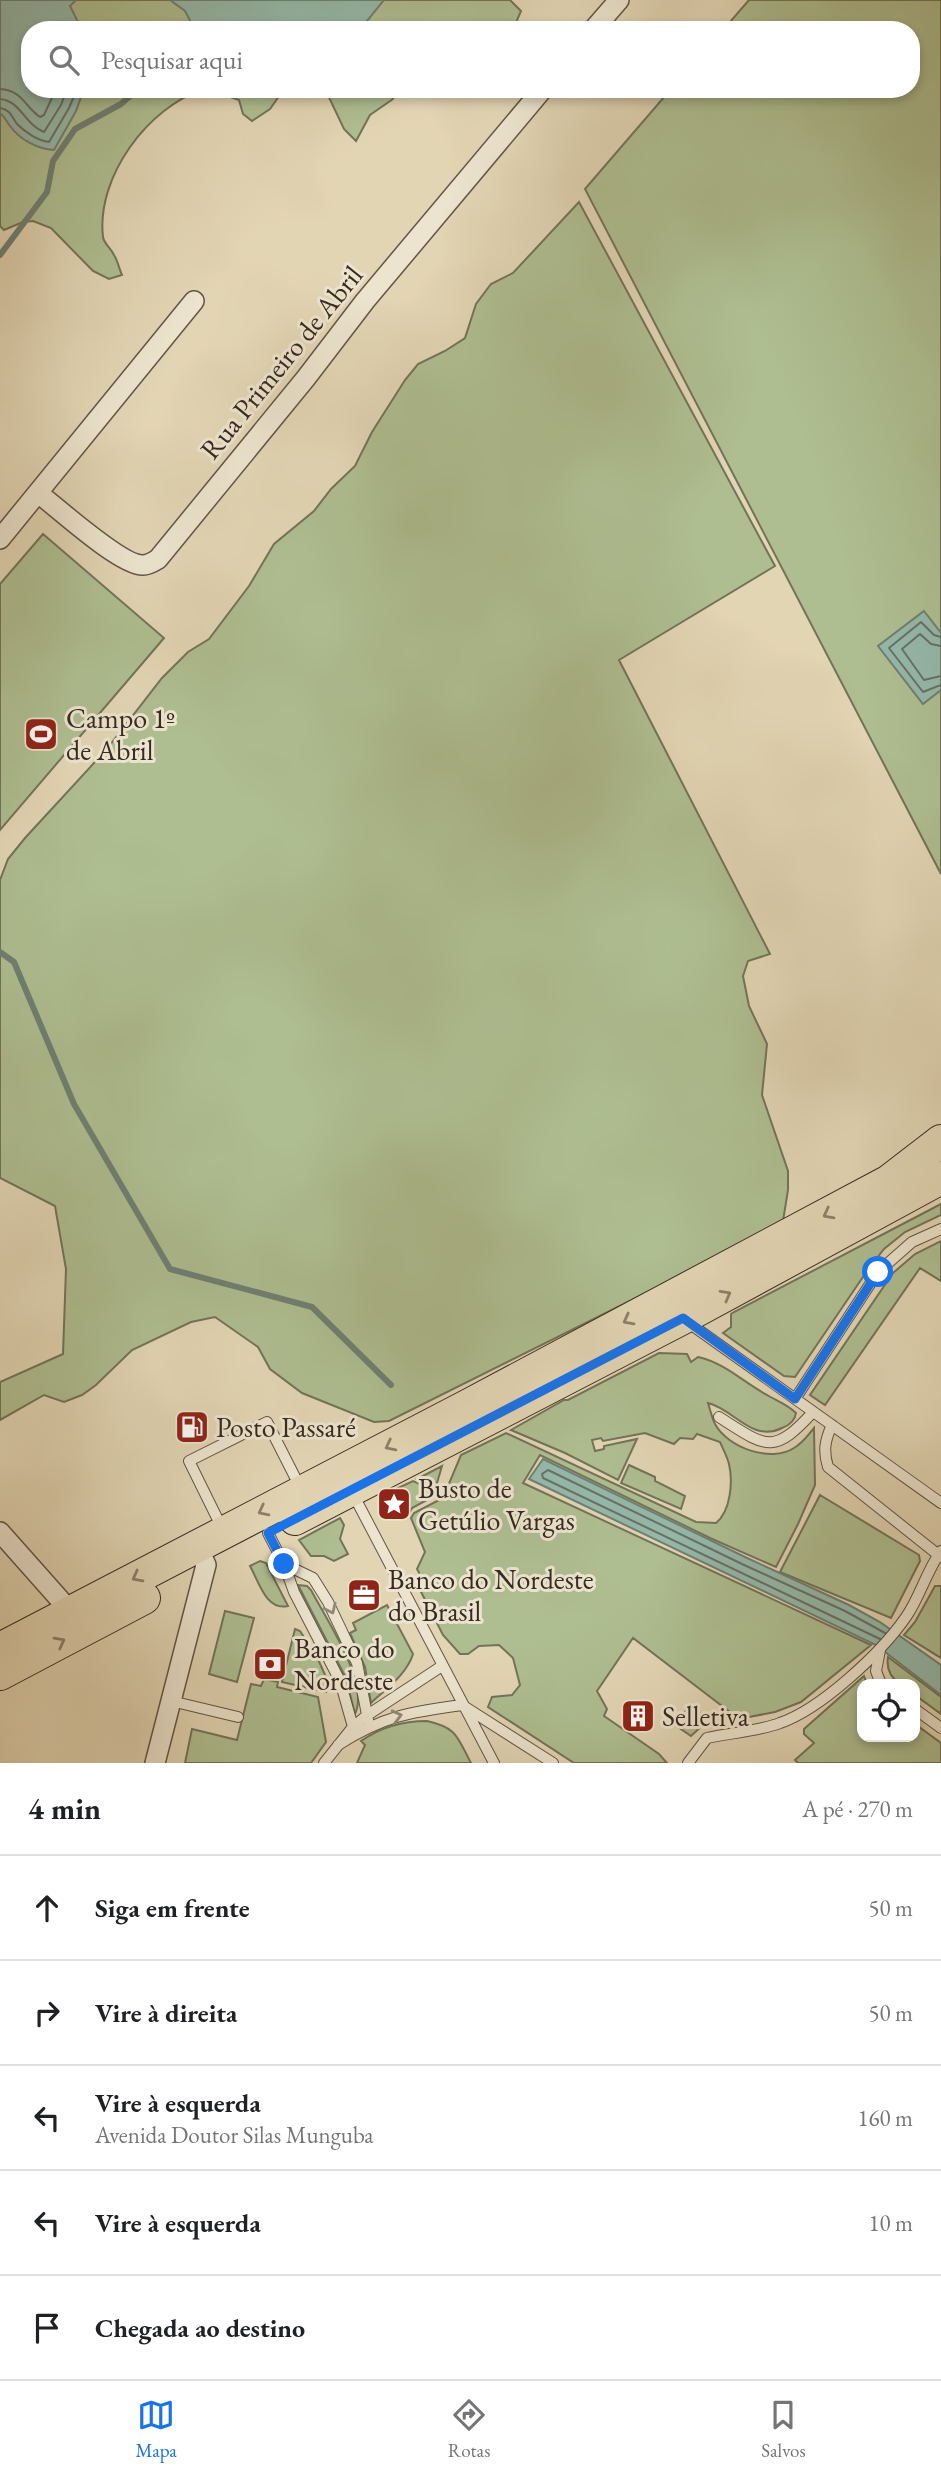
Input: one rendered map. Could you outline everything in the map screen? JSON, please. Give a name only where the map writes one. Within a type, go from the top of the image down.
[{"type":"main road","points":[[889,1181],[941,1141]]},
{"type":"main road","points":[[0,1649],[71,1612],[209,1547],[268,1533],[346,1480],[465,1419],[889,1181],[941,1149]]},
{"type":"main road","points":[[465,1419],[683,1318],[941,1178]]},
{"type":"main road","points":[[0,1674],[302,1491],[346,1480]]},
{"type":"street","points":[[600,21],[618,0]]},
{"type":"street","name":"Rua Primeiro de Abril","points":[[38,493],[122,558],[142,566],[158,559],[365,301],[535,98]]},
{"type":"street","points":[[0,539],[194,301]]},
{"type":"street","points":[[0,1532],[71,1612]]},
{"type":"street","points":[[155,1763],[209,1547]]},
{"type":"lane","points":[[795,1399],[878,1272],[912,1242],[941,1229]]},
{"type":"lane","points":[[683,1318],[941,1503]]},
{"type":"lane","points":[[719,1417],[754,1439],[774,1442],[788,1437],[813,1412]]},
{"type":"lane","points":[[209,1547],[189,1461],[267,1422],[302,1491]]},
{"type":"lane","points":[[688,1763],[707,1738],[777,1725],[796,1717],[828,1694],[880,1650],[907,1616],[940,1554],[828,1467],[825,1446],[832,1425]]},
{"type":"lane","points":[[346,1480],[494,1763]]},
{"type":"lane","points":[[268,1533],[284,1564],[294,1592],[340,1681],[353,1731]]},
{"type":"lane","points":[[284,1564],[313,1578],[323,1593],[357,1663],[368,1721]]},
{"type":"lane","points":[[879,1679],[876,1671],[880,1650]]},
{"type":"lane","points":[[324,1763],[353,1731],[442,1666]]},
{"type":"lane","points":[[171,1701],[238,1717]]},
{"type":"lane","points":[[368,1721],[462,1704],[553,1763]]},
{"type":"lane","points":[[920,1713],[941,1728]]},
{"type":"shaded area","points":[[0,0],[510,0],[521,11],[517,21],[21,21],[21,98],[183,98],[164,111],[130,147],[108,191],[103,214],[103,237],[122,275],[109,279],[93,271],[51,228],[33,221],[4,230],[0,226]]},
{"type":"shaded area","points":[[749,0],[941,0],[941,874],[585,189],[663,98],[920,98],[920,21],[731,21]]},
{"type":"shaded area","points":[[233,98],[278,98],[270,109],[252,121],[243,114],[239,100]]},
{"type":"shaded area","points":[[329,98],[393,98],[370,115],[356,141],[344,129]]},
{"type":"shaded area","points":[[579,202],[775,566],[619,660],[770,954],[748,961],[743,976],[749,1006],[767,1044],[762,1095],[788,1171],[783,1221],[660,1286],[389,1421],[374,1422],[302,1393],[270,1369],[258,1347],[215,1317],[191,1322],[132,1350],[82,1395],[64,1402],[44,1395],[0,1420],[0,1382],[63,1354],[66,1269],[55,1206],[0,1178],[0,880],[8,859],[106,750],[162,678],[188,652],[209,639],[249,586],[274,544],[314,511],[331,489],[355,466],[372,432],[418,364],[465,338],[476,304],[491,284],[513,273]]},
{"type":"shaded area","name":"Campo 1º de Abril","points":[[43,534],[164,638],[0,830],[0,584]]},
{"type":"shaded area","points":[[941,1204],[941,1215],[905,1232],[884,1249],[795,1377],[784,1376],[723,1333],[731,1327],[731,1314],[734,1312]]},
{"type":"shaded area","points":[[941,1241],[941,1281],[920,1268],[825,1405],[810,1395],[893,1273],[915,1254]]},
{"type":"shaded area","points":[[659,1353],[687,1354],[691,1362],[698,1357],[708,1360],[734,1373],[796,1413],[787,1426],[761,1431],[708,1403],[721,1433],[740,1446],[762,1453],[785,1452],[800,1444],[814,1428],[815,1485],[776,1567],[540,1455],[523,1483],[871,1645],[801,1702],[775,1712],[739,1719],[633,1638],[597,1691],[607,1709],[604,1716],[659,1754],[667,1763],[574,1763],[488,1707],[492,1697],[512,1695],[520,1685],[513,1658],[499,1645],[479,1646],[468,1654],[460,1654],[443,1635],[418,1586],[424,1582],[417,1569],[425,1552],[411,1518],[414,1513],[443,1498],[461,1455],[506,1433],[696,1522],[716,1523],[728,1504],[731,1487],[729,1464],[720,1442],[697,1434],[693,1439],[680,1438],[674,1444],[645,1433],[603,1441],[601,1438],[592,1440],[595,1451],[604,1449],[604,1446],[637,1439],[618,1480],[511,1430],[564,1400]]},
{"type":"shaded area","points":[[629,1465],[685,1496],[681,1509],[621,1483]]},
{"type":"shaded area","points":[[442,1466],[437,1483],[440,1493],[412,1508],[407,1517],[403,1510],[384,1503],[383,1496],[394,1490],[397,1498],[402,1496],[398,1488],[413,1481],[422,1485],[423,1482],[417,1479]]},
{"type":"shaded area","points":[[820,1495],[919,1555],[920,1561],[891,1618],[780,1572]]},
{"type":"shaded area","points":[[340,1518],[344,1525],[340,1539],[348,1554],[334,1561],[324,1556],[311,1556],[299,1540]]},
{"type":"shaded area","points":[[260,1561],[266,1563],[288,1606],[274,1604],[264,1594],[250,1566]]},
{"type":"shaded area","points":[[298,1585],[307,1586],[311,1590],[352,1669],[358,1701],[355,1714],[346,1678]]},
{"type":"shaded area","points":[[935,1586],[941,1586],[941,1658],[904,1635],[915,1622]]},
{"type":"shaded area","points":[[387,1605],[413,1654],[401,1675],[371,1703],[365,1667],[350,1633],[356,1630],[353,1623]]},
{"type":"shaded area","points":[[225,1611],[254,1618],[237,1682],[209,1674]]},
{"type":"shaded area","points":[[295,1629],[300,1631],[317,1657],[330,1686],[326,1692],[282,1682]]},
{"type":"shaded area","points":[[888,1657],[917,1679],[894,1679],[888,1669]]},
{"type":"shaded area","points":[[264,1679],[278,1682],[277,1687],[318,1697],[326,1742],[311,1763],[185,1763],[192,1729],[237,1740],[251,1684],[261,1686]]},
{"type":"shaded area","points":[[920,1681],[941,1697],[941,1714],[920,1699]]},
{"type":"shaded area","points":[[857,1682],[857,1742],[920,1742],[920,1728],[941,1743],[941,1763],[798,1763],[795,1760],[814,1743],[804,1734],[804,1729]]},
{"type":"shaded area","points":[[691,1704],[705,1719],[704,1724],[691,1736],[675,1725]]},
{"type":"shaded area","points":[[427,1721],[451,1731],[471,1763],[357,1763],[365,1745],[361,1741],[369,1736],[392,1726]]},
{"type":"water","points":[[0,0],[76,0],[70,6],[78,21],[21,21],[21,98],[81,98],[54,150],[36,146],[24,139],[0,113]]},
{"type":"water","points":[[170,0],[384,0],[367,21],[190,21],[185,11]]},
{"type":"water","points":[[924,611],[941,633],[941,690],[923,704],[878,646]]},
{"type":"water","points":[[543,1459],[880,1622],[941,1665],[941,1695],[876,1645],[529,1479]]},
{"type":"waterway","points":[[0,255],[47,192],[53,161],[75,129],[128,98]]},
{"type":"waterway","points":[[0,952],[14,962],[74,1104],[170,1269],[312,1307],[391,1385]]},
{"type":"place","name":"Campo 1º de Abril","points":[[41,734]]},
{"type":"place","name":"Posto Passaré","points":[[192,1427]]},
{"type":"place","name":"Busto de Getúlio Vargas","points":[[394,1504]]},
{"type":"place","name":"Banco do Nordeste do Brasil","points":[[364,1595]]},
{"type":"place","name":"Banco do Nordeste","points":[[270,1664]]},
{"type":"place","name":"Selletiva","points":[[638,1716]]},
{"type":"route","points":[[284,1564],[268,1533],[683,1318],[795,1399],[878,1272]]}]
